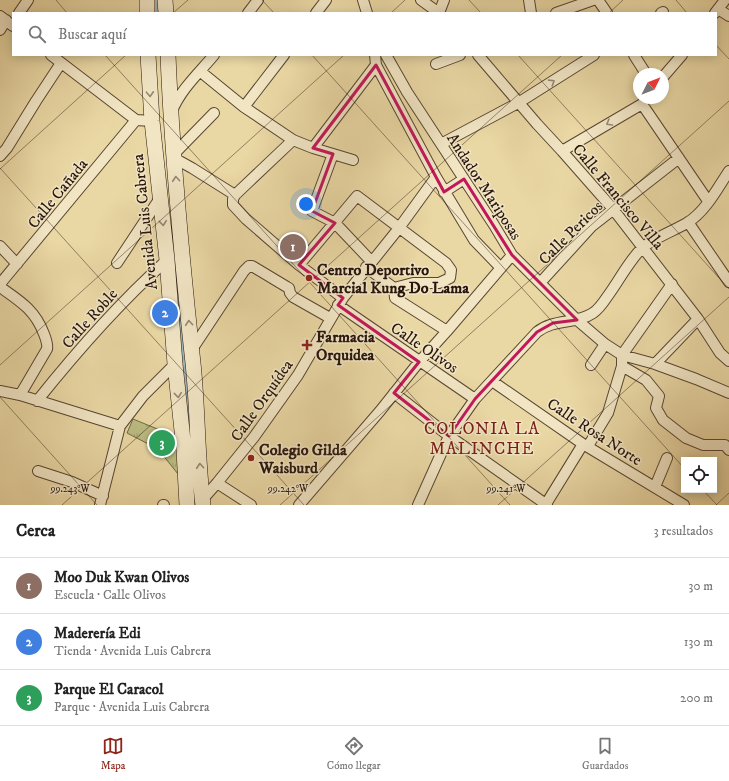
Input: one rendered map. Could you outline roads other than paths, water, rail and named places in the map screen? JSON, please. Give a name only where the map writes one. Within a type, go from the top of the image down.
[{"type":"street","points":[[20,12],[28,0]]},
{"type":"street","points":[[146,0],[147,12]]},
{"type":"street","points":[[165,0],[166,12]]},
{"type":"street","points":[[249,12],[258,0]]},
{"type":"street","points":[[317,12],[326,0]]},
{"type":"street","points":[[363,0],[367,12]]},
{"type":"street","points":[[421,0],[438,12]]},
{"type":"street","points":[[439,12],[444,0]]},
{"type":"street","points":[[529,0],[531,12]]},
{"type":"street","points":[[559,12],[593,0]]},
{"type":"street","points":[[598,0],[606,12]]},
{"type":"street","points":[[725,0],[716,11],[729,16]]},
{"type":"street","points":[[0,30],[9,22]]},
{"type":"street","points":[[52,56],[136,120],[152,121]]},
{"type":"street","name":"Avenida Luis Cabrera","points":[[148,56],[152,121],[168,267],[175,364],[184,450],[187,505]]},
{"type":"street","points":[[168,56],[170,117],[203,502]]},
{"type":"street","points":[[170,117],[179,97],[213,56]]},
{"type":"street","points":[[244,107],[283,56]]},
{"type":"street","name":"Andador Mariposas","points":[[387,56],[407,92],[512,255],[540,284],[604,344],[622,355],[655,364],[729,393]]},
{"type":"street","points":[[436,64],[457,56]]},
{"type":"street","name":"Calle Francisco Villa","points":[[479,56],[518,103],[613,209],[672,284],[698,319],[720,353],[729,361]]},
{"type":"street","points":[[441,144],[518,103],[592,56]]},
{"type":"street","points":[[635,56],[642,68]]},
{"type":"street","points":[[669,70],[681,56]]},
{"type":"street","points":[[313,148],[375,60],[444,192],[474,240],[501,268]]},
{"type":"street","points":[[0,156],[7,148],[36,100],[61,63]]},
{"type":"street","points":[[201,72],[244,107],[293,140],[352,160]]},
{"type":"street","points":[[562,151],[639,104]]},
{"type":"street","points":[[646,104],[679,158],[708,201]]},
{"type":"street","points":[[174,157],[214,113]]},
{"type":"street","name":"Calle Cañada","points":[[0,284],[136,120]]},
{"type":"street","points":[[174,157],[235,195],[293,140]]},
{"type":"street","points":[[333,154],[312,212],[335,223],[369,264],[394,288],[395,298],[447,331]]},
{"type":"street","name":"Calle Pericos","points":[[540,284],[592,226],[679,158]]},
{"type":"street","points":[[418,505],[449,436],[475,399],[537,332],[544,326],[553,323],[577,320],[587,317],[599,308],[631,261],[643,247],[688,222],[701,212],[729,171]]},
{"type":"street","name":"Calle Orquídea","points":[[203,502],[283,397],[340,302],[399,228],[436,177]]},
{"type":"street","points":[[444,192],[464,179]]},
{"type":"street","name":"Calle Olivos","points":[[235,195],[233,205],[238,211],[340,302],[419,362],[475,399]]},
{"type":"street","points":[[298,265],[357,196],[446,264],[451,270],[450,278],[439,283],[413,283],[394,288]]},
{"type":"street","points":[[117,263],[160,198]]},
{"type":"street","points":[[688,222],[729,282]]},
{"type":"street","points":[[0,246],[17,264]]},
{"type":"street","points":[[182,255],[177,252],[173,252],[168,267],[172,277],[177,278],[184,274]]},
{"type":"street","points":[[299,505],[419,362],[512,255]]},
{"type":"street","points":[[191,351],[244,271],[249,266],[252,266],[289,288],[293,297],[330,318]]},
{"type":"street","name":"Calle Roble","points":[[37,401],[132,293],[168,267]]},
{"type":"street","points":[[394,393],[449,436],[547,505],[585,445],[608,413],[622,366],[622,355],[672,284]]},
{"type":"street","points":[[0,287],[33,313],[42,327],[47,343],[47,349],[20,395]]},
{"type":"street","points":[[655,364],[698,319]]},
{"type":"street","points":[[591,365],[604,344]]},
{"type":"street","points":[[38,471],[72,482],[101,501],[120,426],[143,396],[175,364]]},
{"type":"street","points":[[622,366],[646,380],[659,396],[656,408],[663,420],[686,438],[703,446],[725,445],[729,450]]},
{"type":"street","name":"Calle Rosa Norte","points":[[492,381],[585,445],[684,505]]},
{"type":"street","points":[[0,391],[20,395],[120,426]]},
{"type":"street","points":[[655,487],[667,458]]},
{"type":"street","points":[[217,483],[251,505]]},
{"type":"waterway","points":[[155,0],[157,12]]},
{"type":"waterway","points":[[177,282],[192,449]]},
{"type":"place","name":"Moo Duk Kwan Olivos","points":[[293,247]]},
{"type":"place","name":"Centro Deportivo Marcial Kung Do Lama","points":[[309,278]]},
{"type":"place","name":"Maderería Edi","points":[[165,313]]},
{"type":"place","name":"Farmacia Orquidea","points":[[307,345]]},
{"type":"place","name":"Parque El Caracol","points":[[162,443]]},
{"type":"place","name":"Colegio Gilda Waisburd","points":[[251,458]]},
{"type":"district","name":"COLONIA LA MALINCHE","points":[[482,438]]}]
